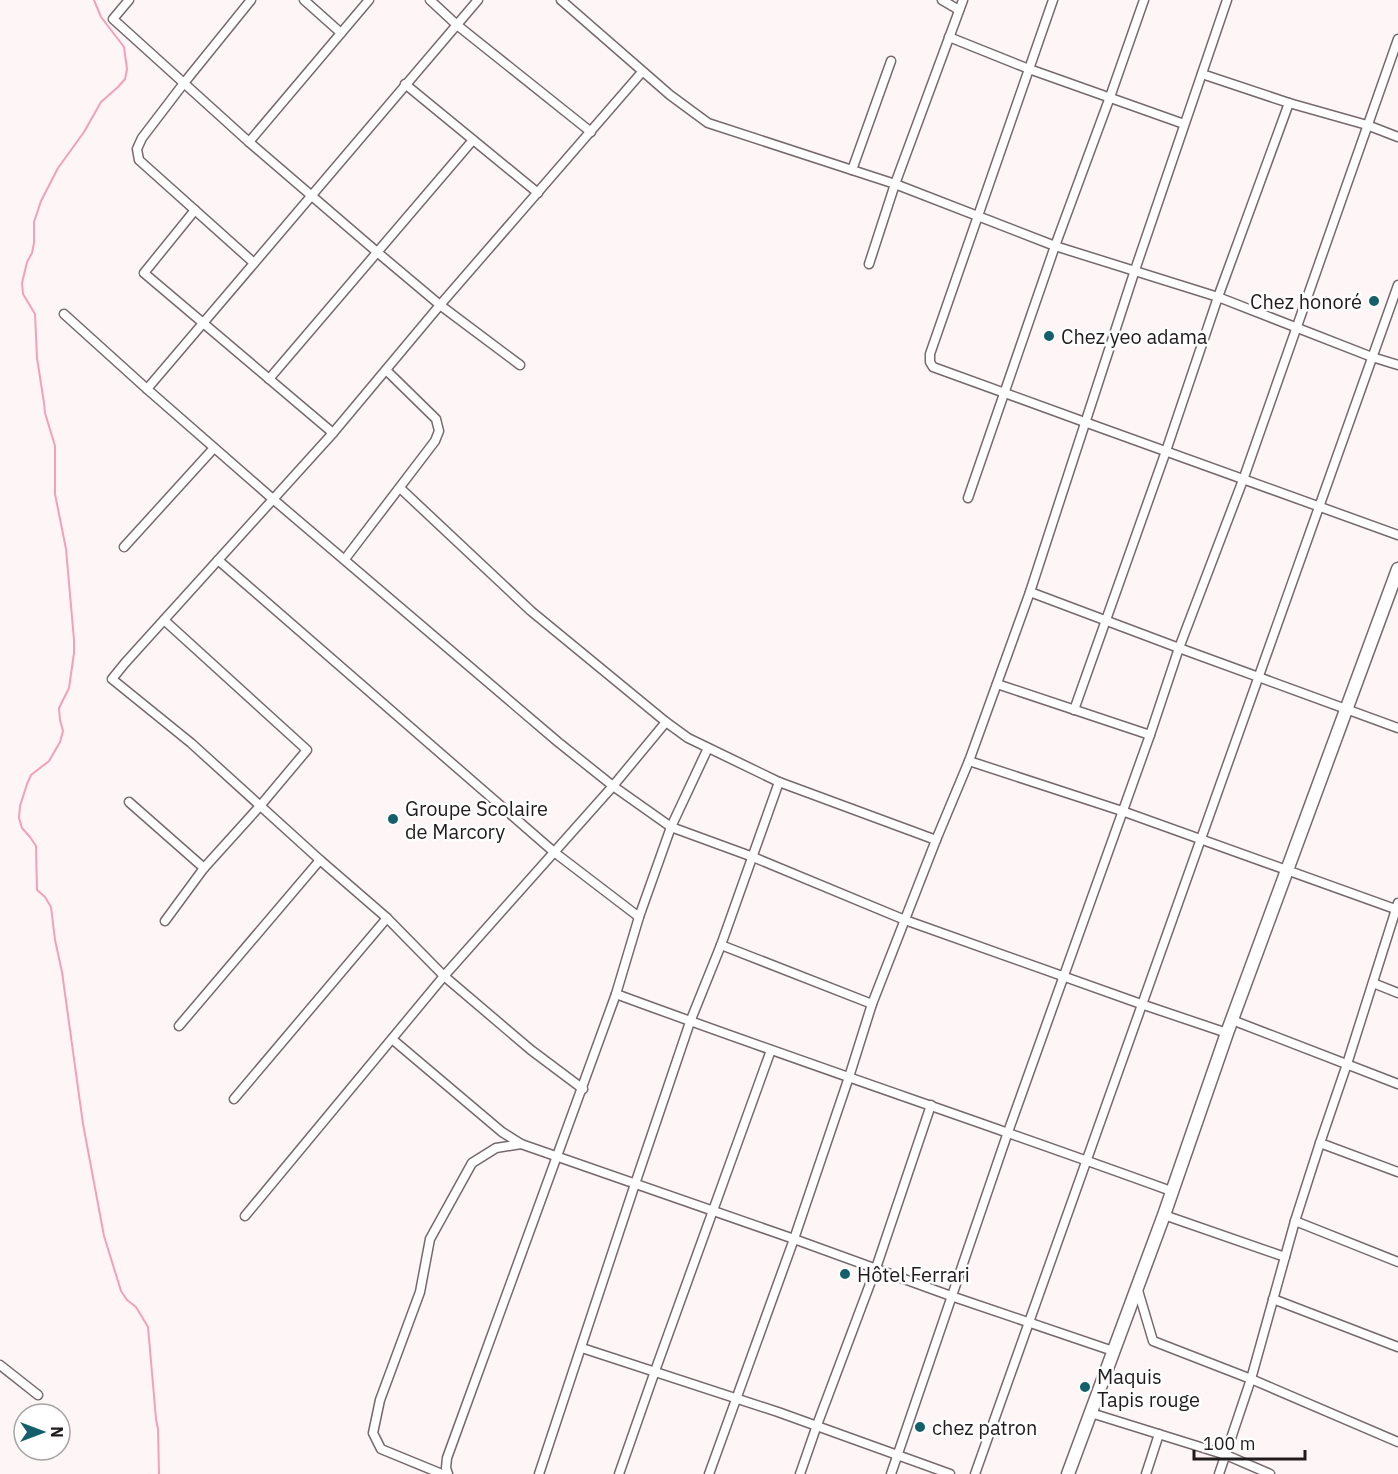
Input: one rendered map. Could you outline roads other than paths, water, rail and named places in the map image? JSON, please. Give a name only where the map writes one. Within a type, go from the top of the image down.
[{"type":"street","points":[[129,0],[113,19],[249,142],[377,252],[440,305],[520,365]]},
{"type":"street","points":[[250,0],[142,138],[137,149],[139,160],[254,263]]},
{"type":"street","points":[[304,0],[341,33]]},
{"type":"street","points":[[249,142],[369,0]]},
{"type":"street","points":[[430,0],[457,25],[591,132]]},
{"type":"street","points":[[147,389],[478,0]]},
{"type":"street","points":[[561,0],[642,72],[708,123],[895,184],[1055,246],[1218,297],[1398,365]]},
{"type":"street","points":[[942,0],[959,10]]},
{"type":"street","points":[[868,264],[963,0]]},
{"type":"street","points":[[1053,0],[930,354],[933,367],[1398,535]]},
{"type":"street","points":[[968,498],[1055,246],[1144,0]]},
{"type":"street","points":[[709,1474],[794,1239],[872,1004],[969,761],[1030,592],[1084,422],[1227,0]]},
{"type":"street","points":[[949,37],[1029,69],[1184,124]]},
{"type":"street","points":[[891,1474],[1008,1132],[1179,648],[1243,480],[1398,39]]},
{"type":"street","points":[[852,170],[891,62]]},
{"type":"street","points":[[583,1089],[531,1050],[444,976],[387,918],[191,743],[112,679],[333,433],[440,305],[642,72]]},
{"type":"street","points":[[1202,74],[1289,103],[1367,125],[1398,137]]},
{"type":"street","points":[[405,84],[538,193]]},
{"type":"street","points":[[1074,710],[1218,297],[1289,103]]},
{"type":"street","points":[[269,379],[473,140]]},
{"type":"street","points":[[195,210],[144,273],[333,433]]},
{"type":"street","points":[[975,1474],[1398,285]]},
{"type":"street","points":[[64,315],[274,500],[549,734],[613,786],[671,827],[753,857],[905,920],[1141,1005],[1227,1033]]},
{"type":"street","points":[[345,559],[435,441],[439,431],[436,419],[386,370]]},
{"type":"street","points":[[124,547],[214,448]]},
{"type":"street","points":[[400,488],[531,611],[688,738],[779,782],[936,840]]},
{"type":"street","points":[[218,560],[554,852],[639,916]]},
{"type":"street","points":[[1068,1474],[1398,569]]},
{"type":"street","points":[[1030,592],[1398,728]]},
{"type":"street","points":[[164,620],[307,750],[204,868],[165,921]]},
{"type":"street","points":[[997,684],[1150,735]]},
{"type":"street","points":[[245,1216],[444,976],[613,786],[666,722]]},
{"type":"street","points":[[448,1474],[447,1458],[583,1089],[616,994],[639,916],[671,827],[708,748]]},
{"type":"street","points":[[969,761],[1122,811],[1287,871],[1397,907],[1295,1221],[1251,1379],[1219,1474]]},
{"type":"street","points":[[539,1474],[690,1022],[721,945],[779,782]]},
{"type":"street","points":[[129,802],[204,868]]},
{"type":"street","points":[[179,1026],[320,860]]},
{"type":"street","points":[[234,1099],[387,918]]},
{"type":"street","points":[[721,945],[872,1004]]},
{"type":"street","points":[[1373,983],[1398,993]]},
{"type":"street","points":[[616,994],[1171,1191]]},
{"type":"street","points":[[1232,1020],[1398,1084]]},
{"type":"street","points":[[392,1039],[502,1132],[521,1144],[1113,1351]]},
{"type":"street","points":[[619,1474],[771,1050]]},
{"type":"street","points":[[800,1474],[876,1268],[931,1105]]},
{"type":"street","points":[[1320,1143],[1398,1172]]},
{"type":"street","points":[[442,1474],[381,1449],[374,1433],[380,1400],[420,1292],[430,1239],[472,1163],[496,1148],[521,1144]]},
{"type":"street","points":[[1164,1215],[1285,1257]]},
{"type":"street","points":[[1295,1221],[1398,1262]]},
{"type":"street","points":[[1137,1286],[1153,1341],[1251,1379],[1398,1442]]},
{"type":"street","points":[[1273,1299],[1398,1347]]},
{"type":"street","points":[[582,1348],[817,1425],[950,1474]]},
{"type":"street","points":[[0,1365],[38,1395]]},
{"type":"street","points":[[1091,1413],[1226,1455],[1270,1474]]},
{"type":"street","points":[[1146,1474],[1159,1434]]},
{"type":"waterway","points":[[94,0],[101,17],[124,47],[127,69],[125,79],[101,102],[84,132],[58,168],[41,201],[34,222],[32,253],[27,262],[22,283],[23,294],[35,314],[37,358],[45,413],[55,446],[55,494],[66,549],[74,653],[69,688],[59,708],[63,731],[60,742],[49,761],[31,775],[20,806],[19,818],[22,828],[36,846],[37,890],[51,907],[83,1124],[104,1236],[121,1291],[136,1307],[148,1327],[158,1429],[159,1474]]},
{"type":"place","name":"Chez honoré","points":[[1374,301]]},
{"type":"place","name":"Chez yeo adama","points":[[1049,336]]},
{"type":"place","name":"Groupe Scolaire de Marcory","points":[[393,819]]},
{"type":"place","name":"Hôtel Ferrari","points":[[845,1274]]},
{"type":"place","name":"Maquis Tapis rouge","points":[[1085,1387]]},
{"type":"place","name":"chez patron","points":[[920,1427]]}]
